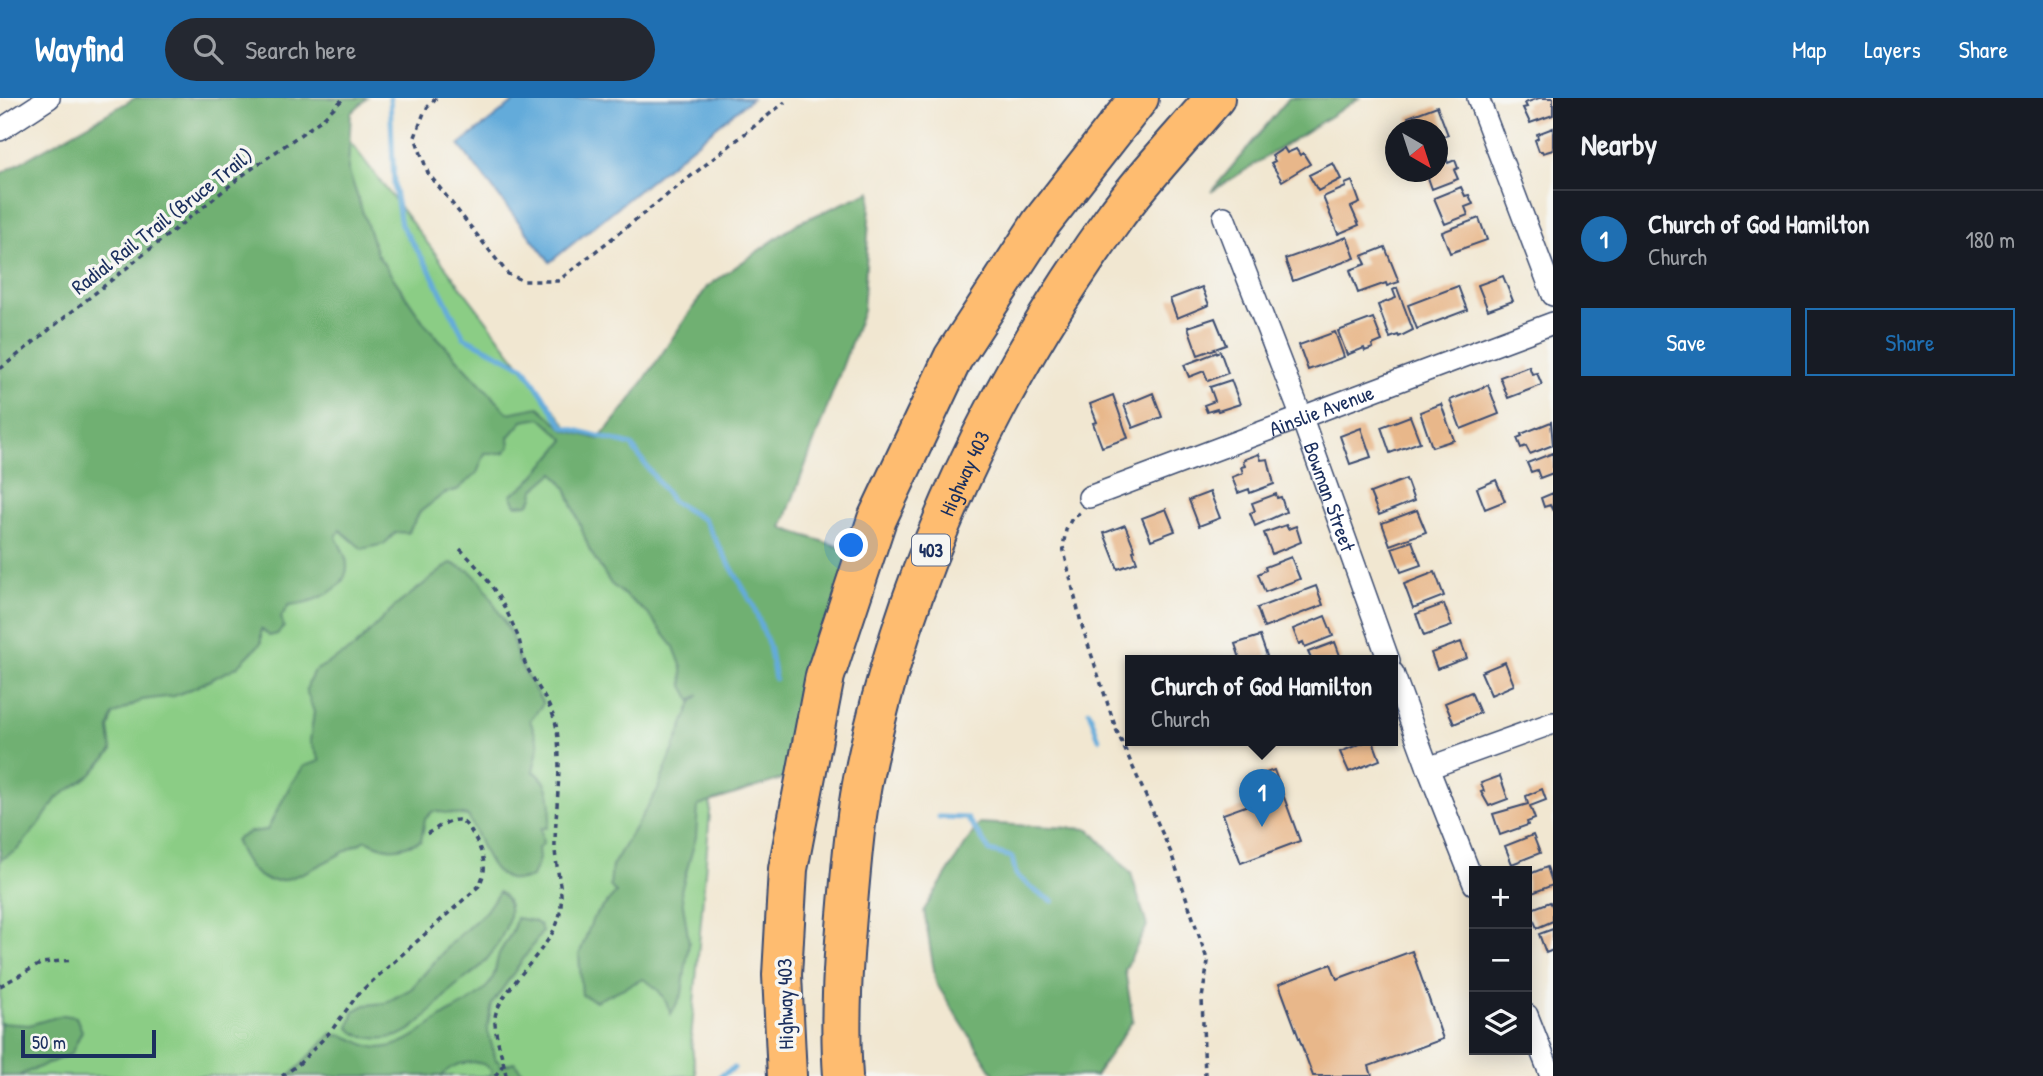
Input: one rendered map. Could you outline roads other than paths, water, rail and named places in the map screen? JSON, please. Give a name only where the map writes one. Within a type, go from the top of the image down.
[{"type":"highway","name":"Highway 403","points":[[787,1076],[782,975],[788,869],[825,676],[877,519],[953,358],[1041,223],[1139,98]]},
{"type":"highway","name":"Highway 403","points":[[843,1076],[841,1038],[844,944],[852,854],[865,766],[885,685],[940,525],[965,468],[1012,377],[1060,298],[1115,216],[1215,98]]},
{"type":"street","points":[[0,130],[49,98]]},
{"type":"street","points":[[1478,98],[1553,295]]},
{"type":"street","name":"Bowman Street","points":[[1224,217],[1301,418],[1387,655]]},
{"type":"street","name":"Ainslie Avenue","points":[[1085,505],[1301,418],[1553,323]]},
{"type":"street","points":[[1398,687],[1469,871]]},
{"type":"street","points":[[1428,768],[1553,723]]},
{"type":"street","points":[[1532,1028],[1551,1076]]},
{"type":"water","points":[[519,98],[752,98],[550,262],[459,145]]},
{"type":"waterway","points":[[390,98],[394,185],[401,225],[428,267],[464,337],[524,367],[564,427],[631,445],[672,501],[704,520],[753,605],[769,646],[775,679]]},
{"type":"waterway","points":[[1089,711],[1099,739]]},
{"type":"waterway","points":[[939,817],[967,818],[990,851],[1012,857],[1016,875],[1053,901]]},
{"type":"waterway","points":[[720,1076],[734,1068]]},
{"type":"place","name":"Church of God Hamilton","points":[[1262,827]]}]
